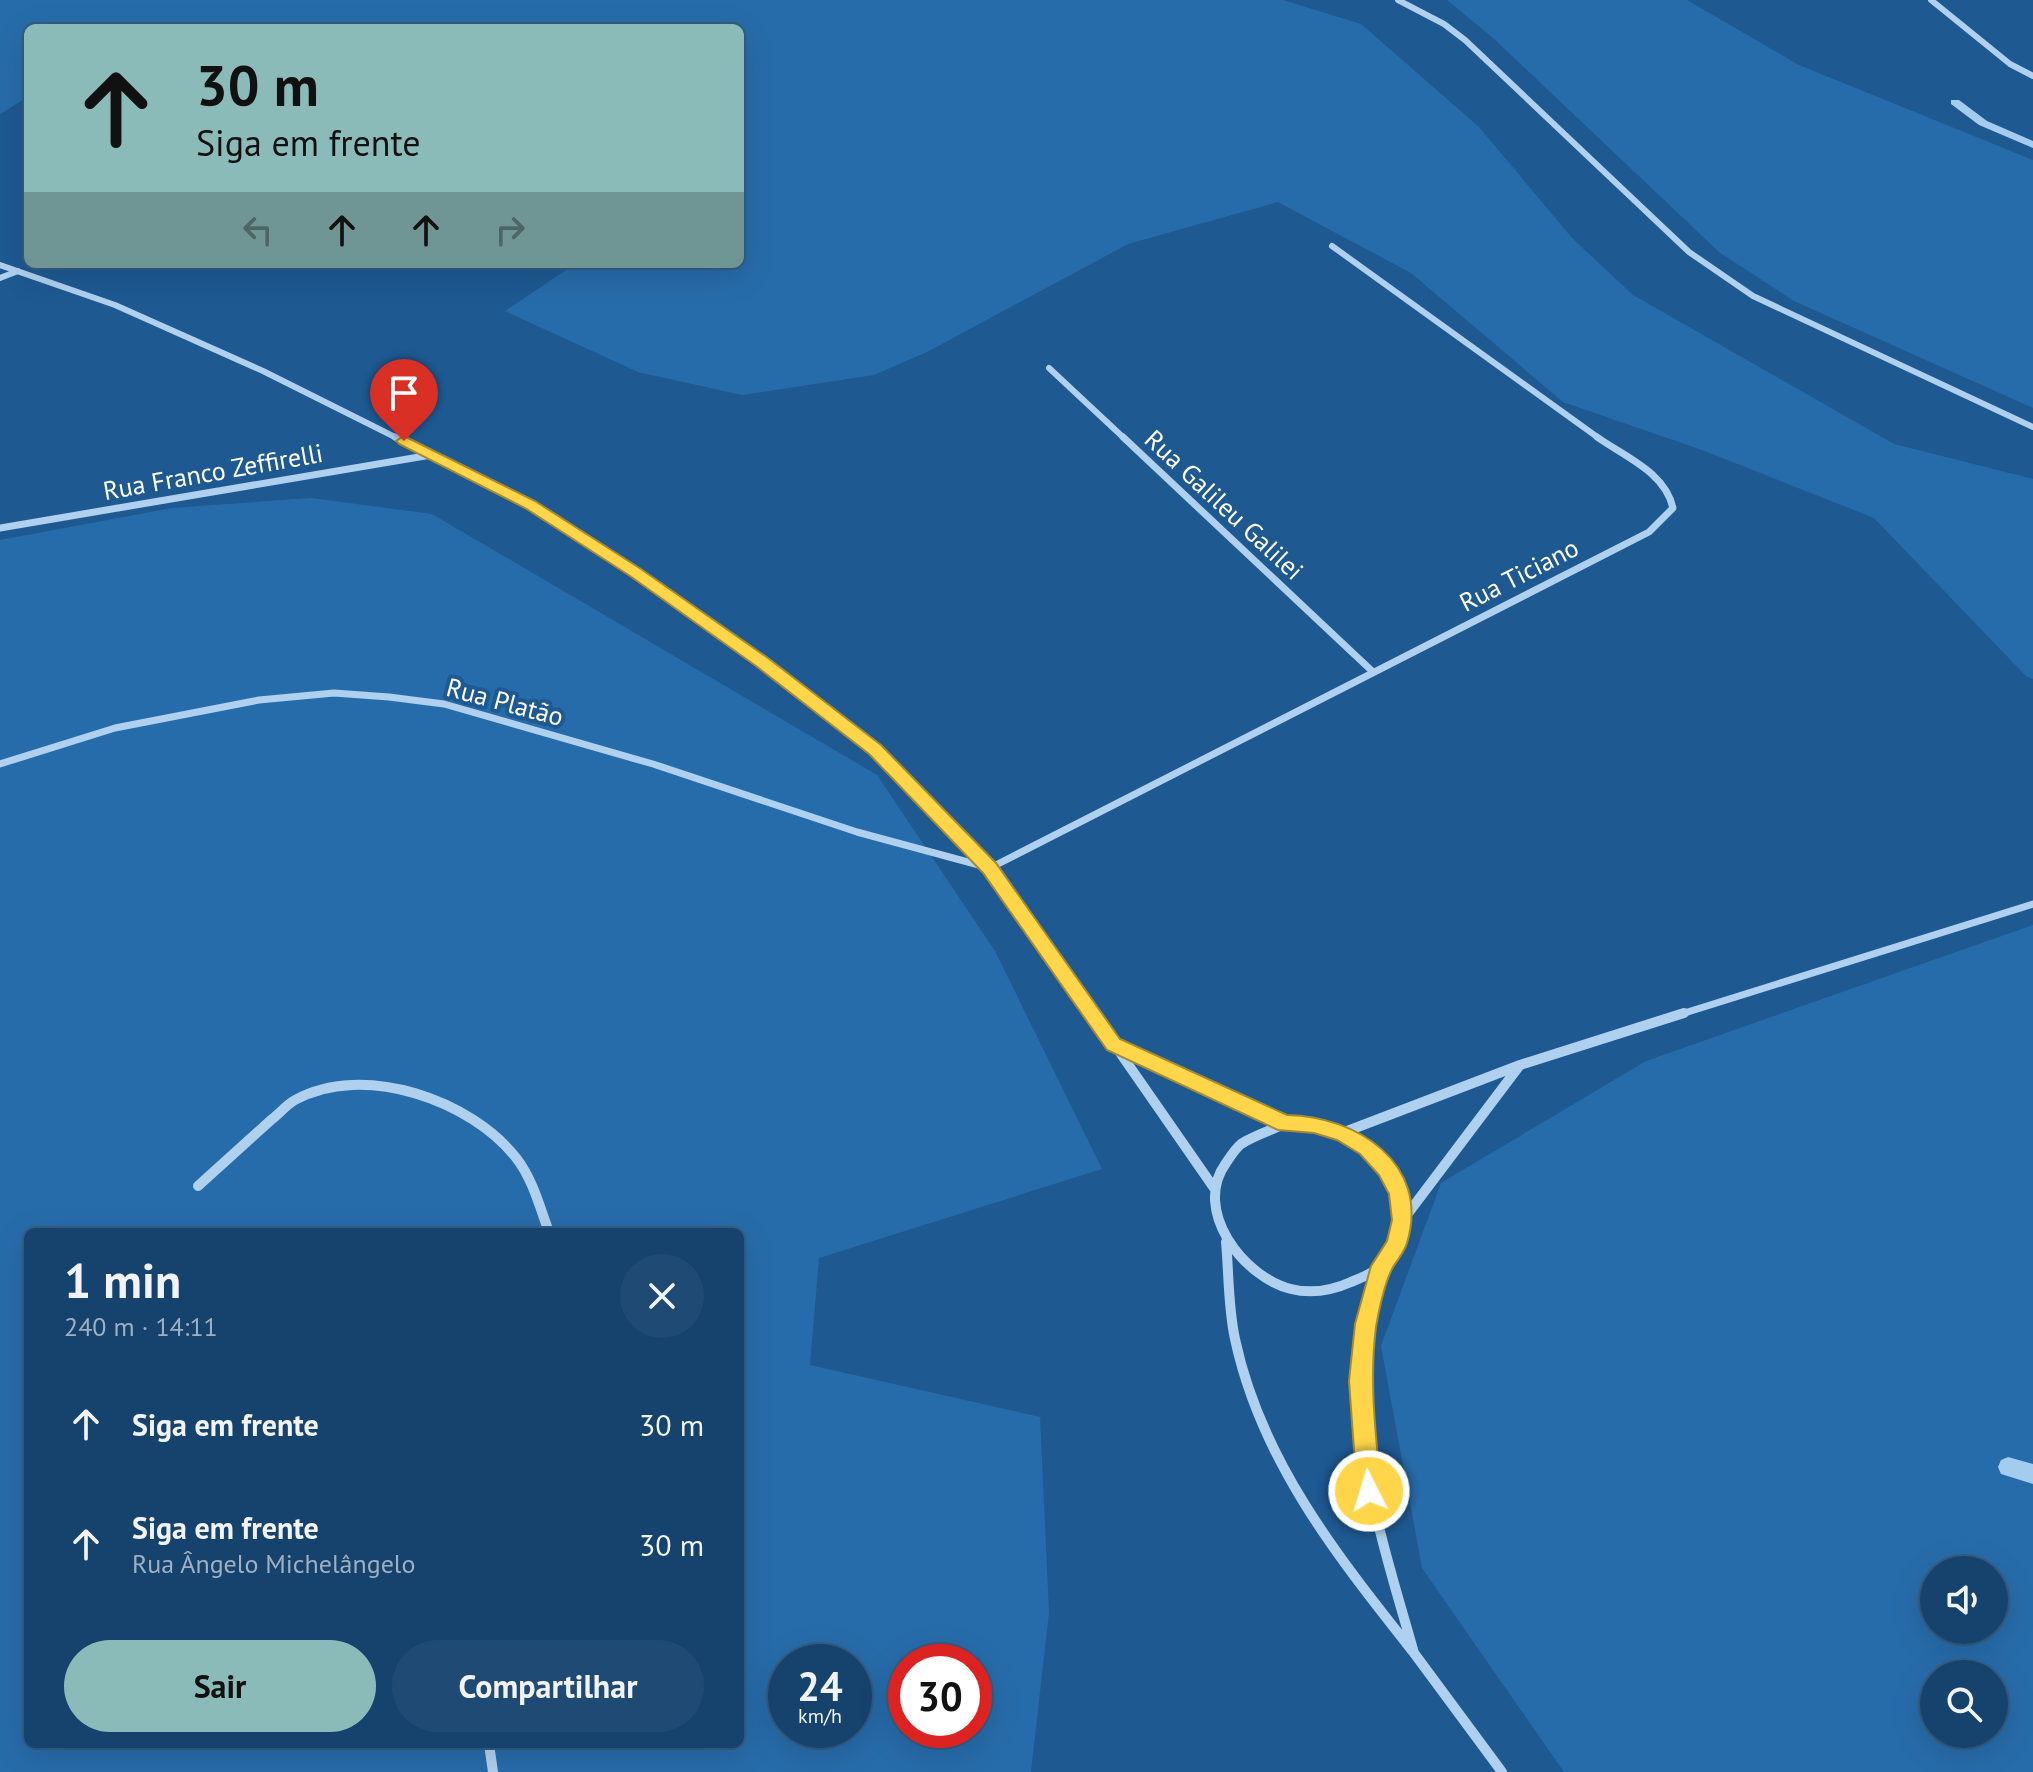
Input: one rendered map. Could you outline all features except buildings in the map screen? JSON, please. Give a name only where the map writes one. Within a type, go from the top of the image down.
[{"type":"street","points":[[1398,0],[1444,24],[1465,40],[1689,252],[1721,276],[1793,316],[2033,427]]},
{"type":"street","points":[[1931,0],[2010,64],[2033,76]]},
{"type":"street","name":"Rua Ticiano","points":[[990,868],[1649,532],[1673,508],[1672,500],[1649,471],[1615,450],[1332,246]]},
{"type":"street","points":[[0,265],[115,305],[236,359],[530,505],[636,573],[762,662],[875,750],[990,868],[1214,1188]]},
{"type":"street","points":[[0,278],[19,271]]},
{"type":"street","name":"Rua Galileu Galilei","points":[[1049,368],[1372,671]]},
{"type":"street","name":"Rua Franco Zeffirelli","points":[[0,528],[432,455]]},
{"type":"street","name":"Rua Platão","points":[[0,764],[115,728],[259,700],[334,693],[389,697],[444,704],[653,764],[857,832],[990,868]]},
{"type":"street","points":[[1342,1133],[1520,1065],[2033,904]]},
{"type":"street","points":[[1114,1044],[1285,1124]]},
{"type":"street","points":[[1402,1220],[1520,1065]]},
{"type":"street","points":[[198,1186],[295,1099],[333,1087],[416,1092],[456,1109],[494,1134],[516,1158],[533,1188],[548,1228]]},
{"type":"street","points":[[1382,1266],[1360,1282],[1332,1290],[1301,1291],[1271,1281],[1245,1265],[1226,1242],[1214,1215],[1214,1188],[1222,1164],[1237,1145],[1260,1131],[1285,1124],[1314,1124],[1342,1133],[1367,1148],[1386,1168],[1399,1194],[1402,1220],[1397,1244],[1382,1266],[1366,1324],[1360,1381],[1369,1491],[1414,1653]]},
{"type":"street","points":[[1226,1242],[1235,1338],[1255,1411],[1288,1481],[1326,1544],[1414,1653],[1502,1772]]},
{"type":"street","points":[[490,1748],[493,1772]]},
{"type":"shaded area","points":[[0,0],[1283,0],[1361,24],[1479,127],[1572,238],[1633,295],[1894,444],[2033,479],[2033,679],[2026,676],[1874,518],[1702,450],[1563,402],[1411,273],[1278,202],[1128,244],[927,352],[874,375],[742,395],[638,372],[505,311],[569,268],[744,268],[744,24],[24,24],[24,99],[0,114]]},
{"type":"shaded area","points":[[1447,0],[1687,0],[1799,65],[2033,160],[2033,408],[1794,301],[1719,252],[1492,37]]},
{"type":"shaded area","points":[[311,498],[432,514],[877,775],[995,951],[1102,1169],[819,1258],[810,1365],[1040,1417],[1049,1612],[1031,1772],[0,1772],[0,540],[172,508]]},
{"type":"shaded area","points":[[2033,925],[2033,1772],[1564,1772],[1422,1568],[1381,1346],[1441,1183],[1646,1061]]},
{"type":"waterway","points":[[1955,102],[1983,123],[2033,145]]},
{"type":"waterway","points":[[2008,1467],[2033,1474]]},
{"type":"route","points":[[404,441],[530,505],[636,573],[762,662],[875,750],[990,868],[1114,1044],[1285,1124],[1314,1124],[1342,1133],[1367,1148],[1386,1168],[1399,1194],[1402,1220],[1397,1244],[1382,1266],[1366,1324],[1360,1381],[1369,1491]]}]
